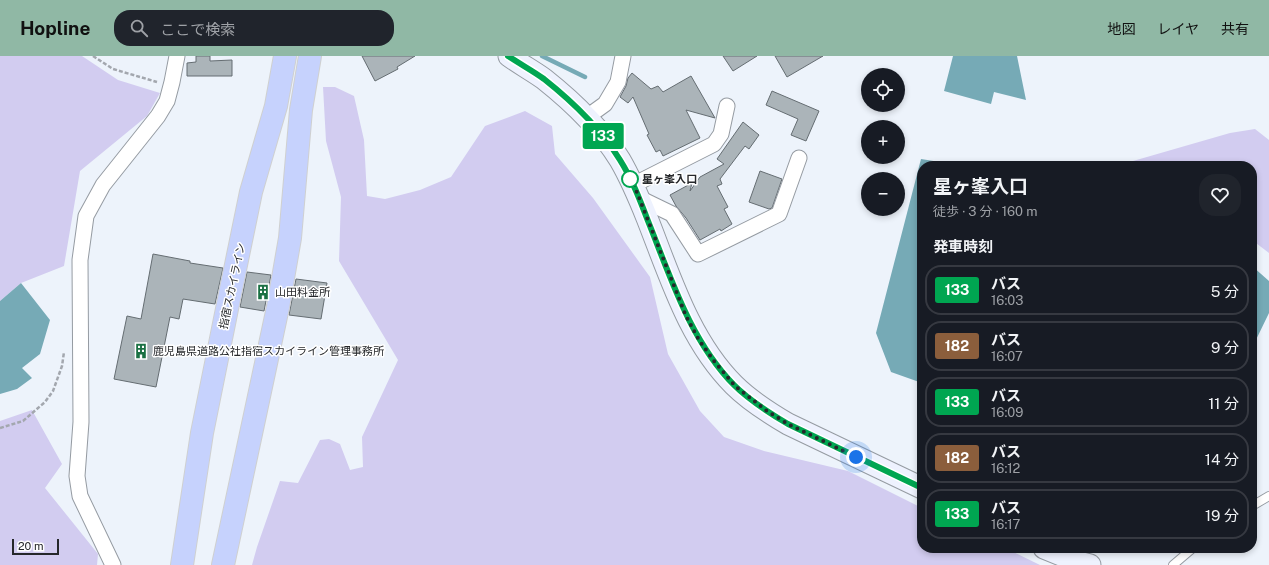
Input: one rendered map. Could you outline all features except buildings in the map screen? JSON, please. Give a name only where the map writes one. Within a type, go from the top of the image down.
[{"type":"highway","name":"指宿スカイライン","points":[[182,565],[202,433],[228,302],[251,192],[276,106],[285,56]]},
{"type":"highway","points":[[223,565],[278,307],[290,238],[301,110],[310,56]]},
{"type":"street","points":[[113,565],[80,496],[77,476],[81,422],[80,260],[86,216],[103,185],[158,116],[167,101],[177,56]]},
{"type":"street","points":[[508,56],[544,79],[587,117],[620,160],[636,192],[686,316],[699,340],[710,356],[735,386],[767,411],[788,424],[917,486]]},
{"type":"street","points":[[587,117],[605,104],[618,82],[623,56]]},
{"type":"street","points":[[636,192],[714,144],[721,134],[727,106]]},
{"type":"street","points":[[636,192],[672,214],[698,254],[779,214],[799,158]]},
{"type":"street","points":[[1056,553],[1090,565]]},
{"type":"lane","points":[[1257,503],[1269,496]]},
{"type":"lane","points":[[1173,565],[1187,553]]},
{"type":"path","points":[[93,56],[113,69],[171,86]]},
{"type":"path","points":[[0,428],[23,421],[44,402],[53,390],[62,366],[66,341],[81,329]]},
{"type":"shaded area","points":[[0,56],[82,56],[118,80],[160,93],[147,116],[80,171],[64,266],[21,283],[0,301]]},
{"type":"shaded area","points":[[323,87],[335,87],[354,96],[364,140],[367,196],[385,199],[420,190],[451,177],[485,126],[525,111],[552,126],[555,154],[593,198],[650,277],[668,354],[700,411],[724,437],[764,451],[848,471],[917,506],[917,553],[1015,553],[1040,565],[252,565],[280,481],[298,483],[320,440],[329,439],[340,444],[350,470],[363,467],[362,437],[398,360],[339,261],[341,197],[326,141]]},
{"type":"shaded area","points":[[1255,129],[1269,140],[1269,253],[1257,244],[1257,161],[1133,161],[1230,133]]},
{"type":"shaded area","points":[[32,410],[62,464],[45,488],[98,554],[97,565],[0,565],[0,421]]},
{"type":"water","points":[[953,56],[1017,56],[1026,100],[994,92],[991,104],[944,91]]},
{"type":"water","points":[[921,159],[934,161],[920,161]]},
{"type":"water","points":[[917,174],[917,381],[891,372],[876,333]]},
{"type":"water","points":[[1257,270],[1269,281],[1269,313],[1257,338]]},
{"type":"water","points":[[21,283],[50,320],[40,354],[22,368],[32,378],[17,389],[0,394],[0,301]]},
{"type":"waterway","points":[[542,56],[585,77]]},
{"type":"bus line","name":"133","points":[[508,56],[544,79],[587,117],[620,160],[634,185],[686,316],[699,340],[735,386],[767,411],[788,424],[917,486]]},
{"type":"place","name":"星ヶ峯入口","points":[[630,179]]},
{"type":"place","name":"山田料金所","points":[[263,292]]},
{"type":"place","name":"鹿児島県道路公社指宿スカイライン管理事務所","points":[[141,351]]},
{"type":"route","points":[[630,179],[634,185],[686,316],[699,340],[714,361],[735,386],[767,411],[788,424],[856,457]]}]
